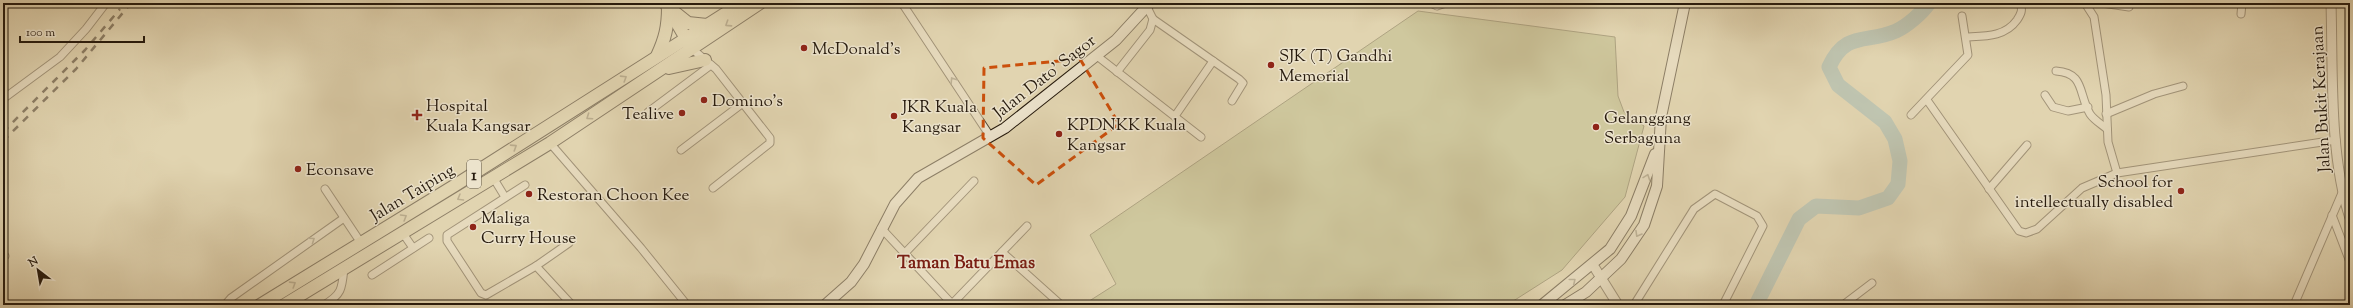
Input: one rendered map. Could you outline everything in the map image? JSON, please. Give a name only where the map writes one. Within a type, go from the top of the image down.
[{"type":"main road","name":"Jalan Taiping","points":[[284,305],[402,232],[494,179],[550,143],[658,71],[707,25],[742,3]]},
{"type":"main road","name":"Jalan Taiping","points":[[260,305],[454,186],[656,57],[688,43],[760,3]]},
{"type":"main road","points":[[1565,305],[1586,292],[1621,259],[1644,224],[1657,186],[1661,117],[1685,3]]},
{"type":"main road","name":"Jalan Dato' Sagor","points":[[825,305],[851,282],[867,258],[881,228],[895,204],[918,178],[1005,128],[1116,40],[1147,4]]},
{"type":"main road","points":[[667,5],[688,23],[707,25]]},
{"type":"main road","points":[[667,5],[688,43]]},
{"type":"main road","points":[[656,57],[665,39],[668,27],[667,5]]},
{"type":"main road","points":[[658,71],[708,63]]},
{"type":"main road","points":[[1542,305],[1593,265],[1610,249],[1631,216],[1647,179],[1659,143]]},
{"type":"main road","points":[[454,186],[483,177],[494,179]]},
{"type":"street","points":[[3,99],[34,78],[60,57],[86,30],[106,3]]},
{"type":"street","points":[[902,3],[990,136]]},
{"type":"street","points":[[1431,3],[1437,6],[1446,3]]},
{"type":"street","points":[[1966,37],[2003,33],[2013,26],[2020,15],[2022,8],[2020,3]]},
{"type":"street","points":[[2085,3],[2094,17],[2108,142],[2117,173]]},
{"type":"street","points":[[2102,3],[2129,7]]},
{"type":"street","points":[[2241,14],[2242,3]]},
{"type":"street","name":"Jalan Bukit Kerajaan","points":[[2331,3],[2336,140],[2350,218]]},
{"type":"street","points":[[1147,4],[1153,19],[1243,83],[1232,101]]},
{"type":"street","points":[[1911,115],[1927,100],[1967,56],[1966,37],[1962,16]]},
{"type":"street","points":[[1117,72],[1150,30],[1153,19]]},
{"type":"street","points":[[688,43],[744,103],[770,138],[770,144],[713,188]]},
{"type":"street","points":[[1097,56],[1201,137]]},
{"type":"street","points":[[1174,116],[1213,61]]},
{"type":"street","points":[[648,112],[708,63]]},
{"type":"street","points":[[2056,71],[2066,72],[2076,77],[2088,107],[2096,121],[2107,129]]},
{"type":"street","points":[[2106,114],[2154,94],[2183,86]]},
{"type":"street","points":[[2045,95],[2053,107],[2068,111],[2088,107]]},
{"type":"street","points":[[1927,100],[2019,231],[2026,233],[2037,229],[2082,188],[2117,173],[2336,140]]},
{"type":"street","points":[[681,150],[744,103]]},
{"type":"street","points":[[550,143],[641,248],[687,305]]},
{"type":"street","points":[[1989,189],[2027,146]]},
{"type":"street","points":[[494,179],[505,197]]},
{"type":"street","points":[[904,254],[974,182]]},
{"type":"street","points":[[525,185],[447,235],[447,242],[481,293],[486,295],[536,266],[569,244]]},
{"type":"street","points":[[325,189],[361,243]]},
{"type":"street","points":[[1634,305],[1694,209],[1715,194],[1757,216],[1763,226],[1723,305]]},
{"type":"street","points":[[2294,305],[2332,215],[2346,194]]},
{"type":"street","points":[[2332,215],[2350,262]]},
{"type":"street","points":[[225,305],[231,298],[344,218]]},
{"type":"street","points":[[881,228],[953,305],[1027,226]]},
{"type":"street","points":[[402,232],[413,248]]},
{"type":"street","points":[[372,275],[429,238]]},
{"type":"street","points":[[1002,252],[1059,303]]},
{"type":"street","points":[[1593,265],[1618,305]]},
{"type":"street","points":[[536,266],[572,305]]},
{"type":"street","points":[[324,305],[338,296],[343,282],[344,268]]},
{"type":"street","points":[[1843,305],[1872,283]]},
{"type":"highlighted area","points":[[1080,59],[1119,124],[1036,185],[983,138],[984,68]]},
{"type":"green space","points":[[1418,11],[1615,37],[1618,96],[1624,112],[1644,126],[1625,197],[1562,270],[1507,305],[1083,305],[1116,284],[1090,235]]},
{"type":"waterway","points":[[1756,305],[1799,219],[1816,206],[1859,208],[1888,198],[1898,184],[1900,161],[1895,139],[1885,122],[1838,85],[1829,67],[1836,55],[1850,43],[1896,31],[1914,19],[1929,3]]},
{"type":"railway","points":[[3,141],[76,69],[131,3]]},
{"type":"railway","points":[[3,132],[85,50],[120,9]]},
{"type":"place","name":"McDonald's","points":[[804,48]]},
{"type":"place","name":"SJK (T) Gandhi Memorial","points":[[1271,65]]},
{"type":"place","name":"Domino's","points":[[704,100]]},
{"type":"place","name":"Tealive","points":[[682,113]]},
{"type":"place","name":"Hospital Kuala Kangsar","points":[[417,115]]},
{"type":"place","name":"JKR Kuala Kangsar","points":[[894,116]]},
{"type":"place","name":"Gelanggang Serbaguna","points":[[1596,127]]},
{"type":"place","name":"KPDNKK Kuala Kangsar","points":[[1059,134]]},
{"type":"place","name":"Econsave","points":[[298,169]]},
{"type":"place","name":"School for intellectually disabled","points":[[2181,191]]},
{"type":"place","name":"Restoran Choon Kee","points":[[529,194]]},
{"type":"place","name":"Maliga Curry House","points":[[473,227]]},
{"type":"district","name":"Taman Batu Emas","points":[[966,262]]}]
